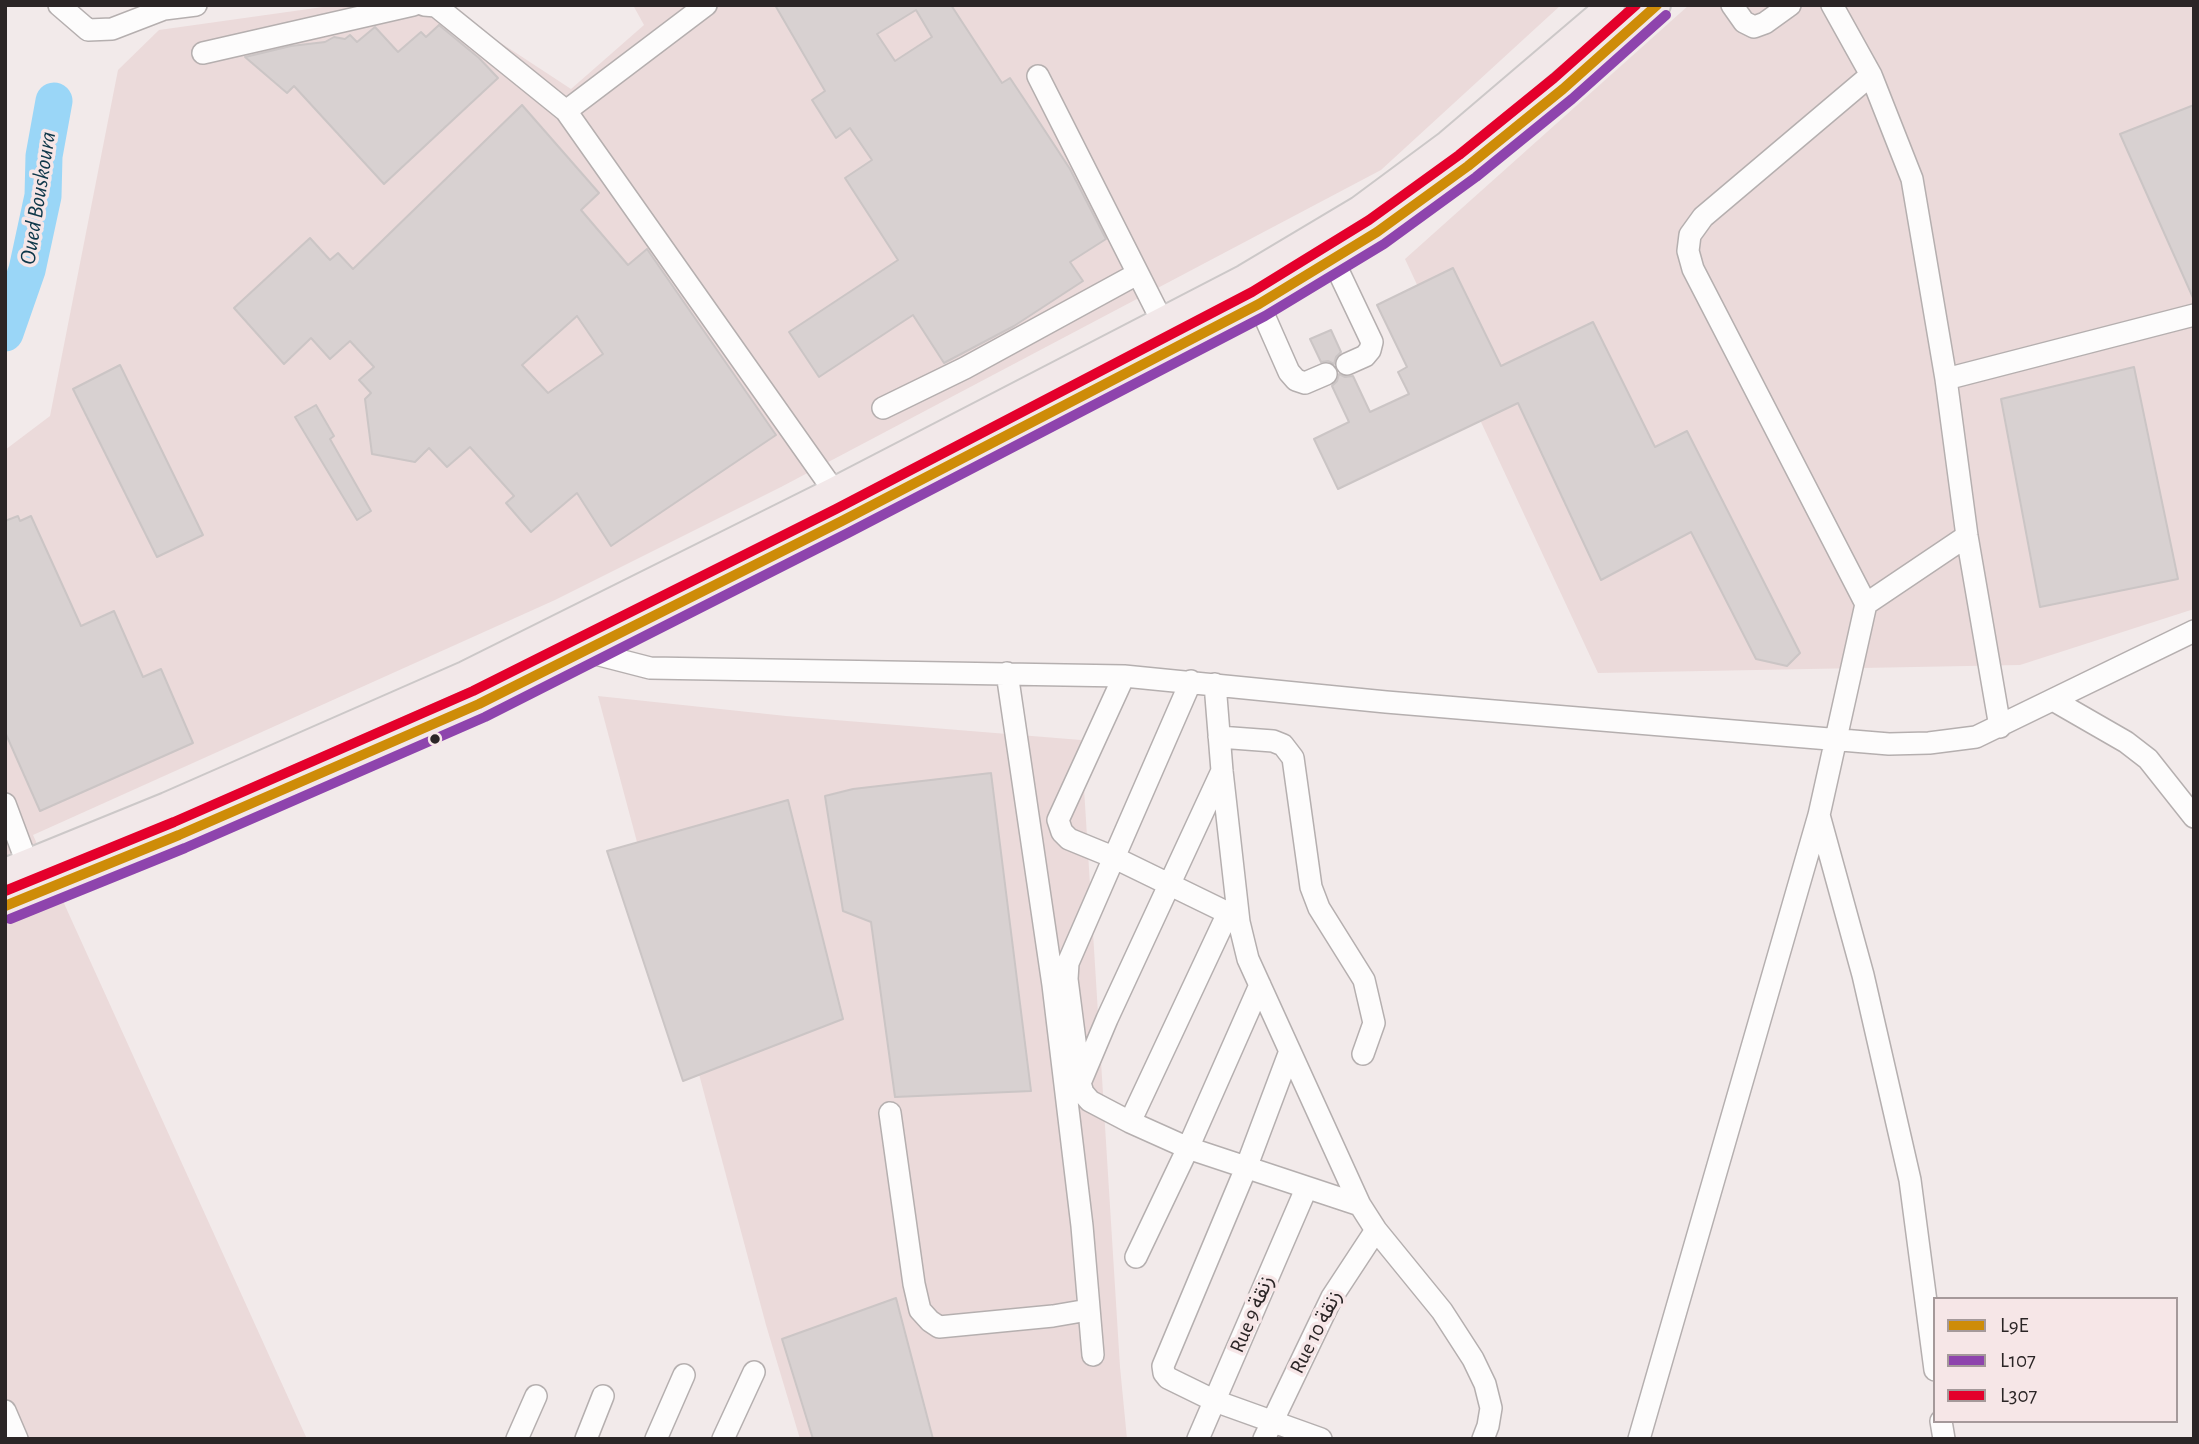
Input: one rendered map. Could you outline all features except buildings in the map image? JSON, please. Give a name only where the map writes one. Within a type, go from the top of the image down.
[{"type":"main road","points":[[16,867],[167,806],[428,692],[834,491],[1245,278],[1359,210],[1448,144],[1611,5]]},
{"type":"main road","points":[[5,906],[179,835],[466,709],[842,521],[1259,304],[1377,232],[1468,166],[1563,89],[1657,5]]},
{"type":"street","points":[[59,5],[88,30],[112,29],[164,9],[195,5]]},
{"type":"street","points":[[203,53],[413,5]]},
{"type":"street","points":[[424,5],[437,5],[566,111],[834,491]]},
{"type":"street","points":[[566,111],[706,5]]},
{"type":"street","points":[[1732,5],[1744,22],[1754,27],[1765,23],[1790,5]]},
{"type":"street","points":[[1832,5],[1871,75],[1912,179],[1946,379],[1967,536],[2000,727]]},
{"type":"street","points":[[1639,1439],[1819,814],[1866,604],[1693,269],[1688,251],[1690,236],[1703,217],[1871,75]]},
{"type":"street","points":[[1038,76],[1161,321]]},
{"type":"street","points":[[1333,260],[1372,342],[1365,356],[1347,364]]},
{"type":"street","points":[[883,408],[965,368],[1138,274]]},
{"type":"street","points":[[1259,304],[1289,372],[1296,380],[1305,383],[1326,374]]},
{"type":"street","points":[[1946,379],[2194,315]]},
{"type":"street","points":[[1866,604],[1967,536]]},
{"type":"street","points":[[553,632],[584,651],[650,668],[1124,676],[1386,702],[1835,740],[1929,743],[1976,737],[2000,727],[2194,631]]},
{"type":"street","points":[[1007,673],[1055,998],[1082,1226],[1093,1355]]},
{"type":"street","points":[[1124,676],[1058,820],[1062,832],[1069,839],[1113,857],[1234,918]]},
{"type":"street","points":[[1191,681],[1068,963],[1067,979],[1083,1093],[1090,1101],[1130,1122],[1188,1148],[1360,1205]]},
{"type":"street","points":[[1215,684],[1234,918],[1248,959],[1360,1205],[1376,1230],[1442,1311],[1473,1359],[1485,1384],[1491,1408],[1483,1439]]},
{"type":"street","points":[[2053,700],[2126,742],[2148,759],[2194,817]]},
{"type":"street","points":[[1219,737],[1273,741],[1283,745],[1293,758],[1311,887],[1319,908],[1364,980],[1374,1023],[1363,1054]]},
{"type":"street","points":[[1080,1083],[1107,1018],[1222,771]]},
{"type":"street","points":[[5,804],[16,867]]},
{"type":"street","points":[[1819,814],[1863,975],[1910,1180],[1933,1355]]},
{"type":"street","points":[[1130,1122],[1234,918]]},
{"type":"street","points":[[1136,1257],[1188,1148],[1259,985]]},
{"type":"street","points":[[1290,1051],[1246,1168],[1163,1366],[1168,1378],[1268,1429],[1321,1439]]},
{"type":"street","points":[[890,1113],[914,1284],[920,1310],[930,1321],[939,1327],[1088,1310]]},
{"type":"street","name":"Rue 9 زنقة","points":[[1198,1439],[1306,1189]]},
{"type":"street","name":"Rue 10 زنقة","points":[[1268,1429],[1332,1297],[1376,1230]]},
{"type":"street","points":[[723,1439],[754,1372]]},
{"type":"street","points":[[656,1439],[684,1375]]},
{"type":"street","points":[[586,1439],[603,1395]]},
{"type":"street","points":[[517,1439],[536,1396]]},
{"type":"street","points":[[5,1410],[17,1439]]},
{"type":"shaded area","points":[[337,5],[443,5],[571,89],[644,25],[633,5],[1561,5],[1381,170],[781,487],[555,600],[33,835],[307,1439],[5,1439],[5,450],[50,416],[118,70],[159,30]]},
{"type":"shaded area","points":[[1689,5],[2194,5],[2194,609],[2020,665],[1598,673],[1405,259]]},
{"type":"shaded area","points":[[598,696],[786,716],[1081,740],[1120,1367],[1127,1439],[800,1439],[766,1325]]},
{"type":"waterway","name":"Oued Bouskoura","points":[[5,333],[27,270],[43,196],[44,156],[54,101]]},
{"type":"transit line","name":"L307","points":[[5,891],[174,822],[473,691],[836,509],[1252,292],[1369,220],[1459,155],[1554,78],[1636,5]]},
{"type":"transit line","name":"L9E","points":[[5,906],[179,835],[479,704],[842,521],[1259,304],[1377,232],[1468,166],[1563,89],[1657,5]]},
{"type":"transit line","name":"L107","points":[[10,919],[185,848],[485,717],[848,533],[1265,316],[1384,244],[1476,177],[1572,99],[1666,15]]}]
